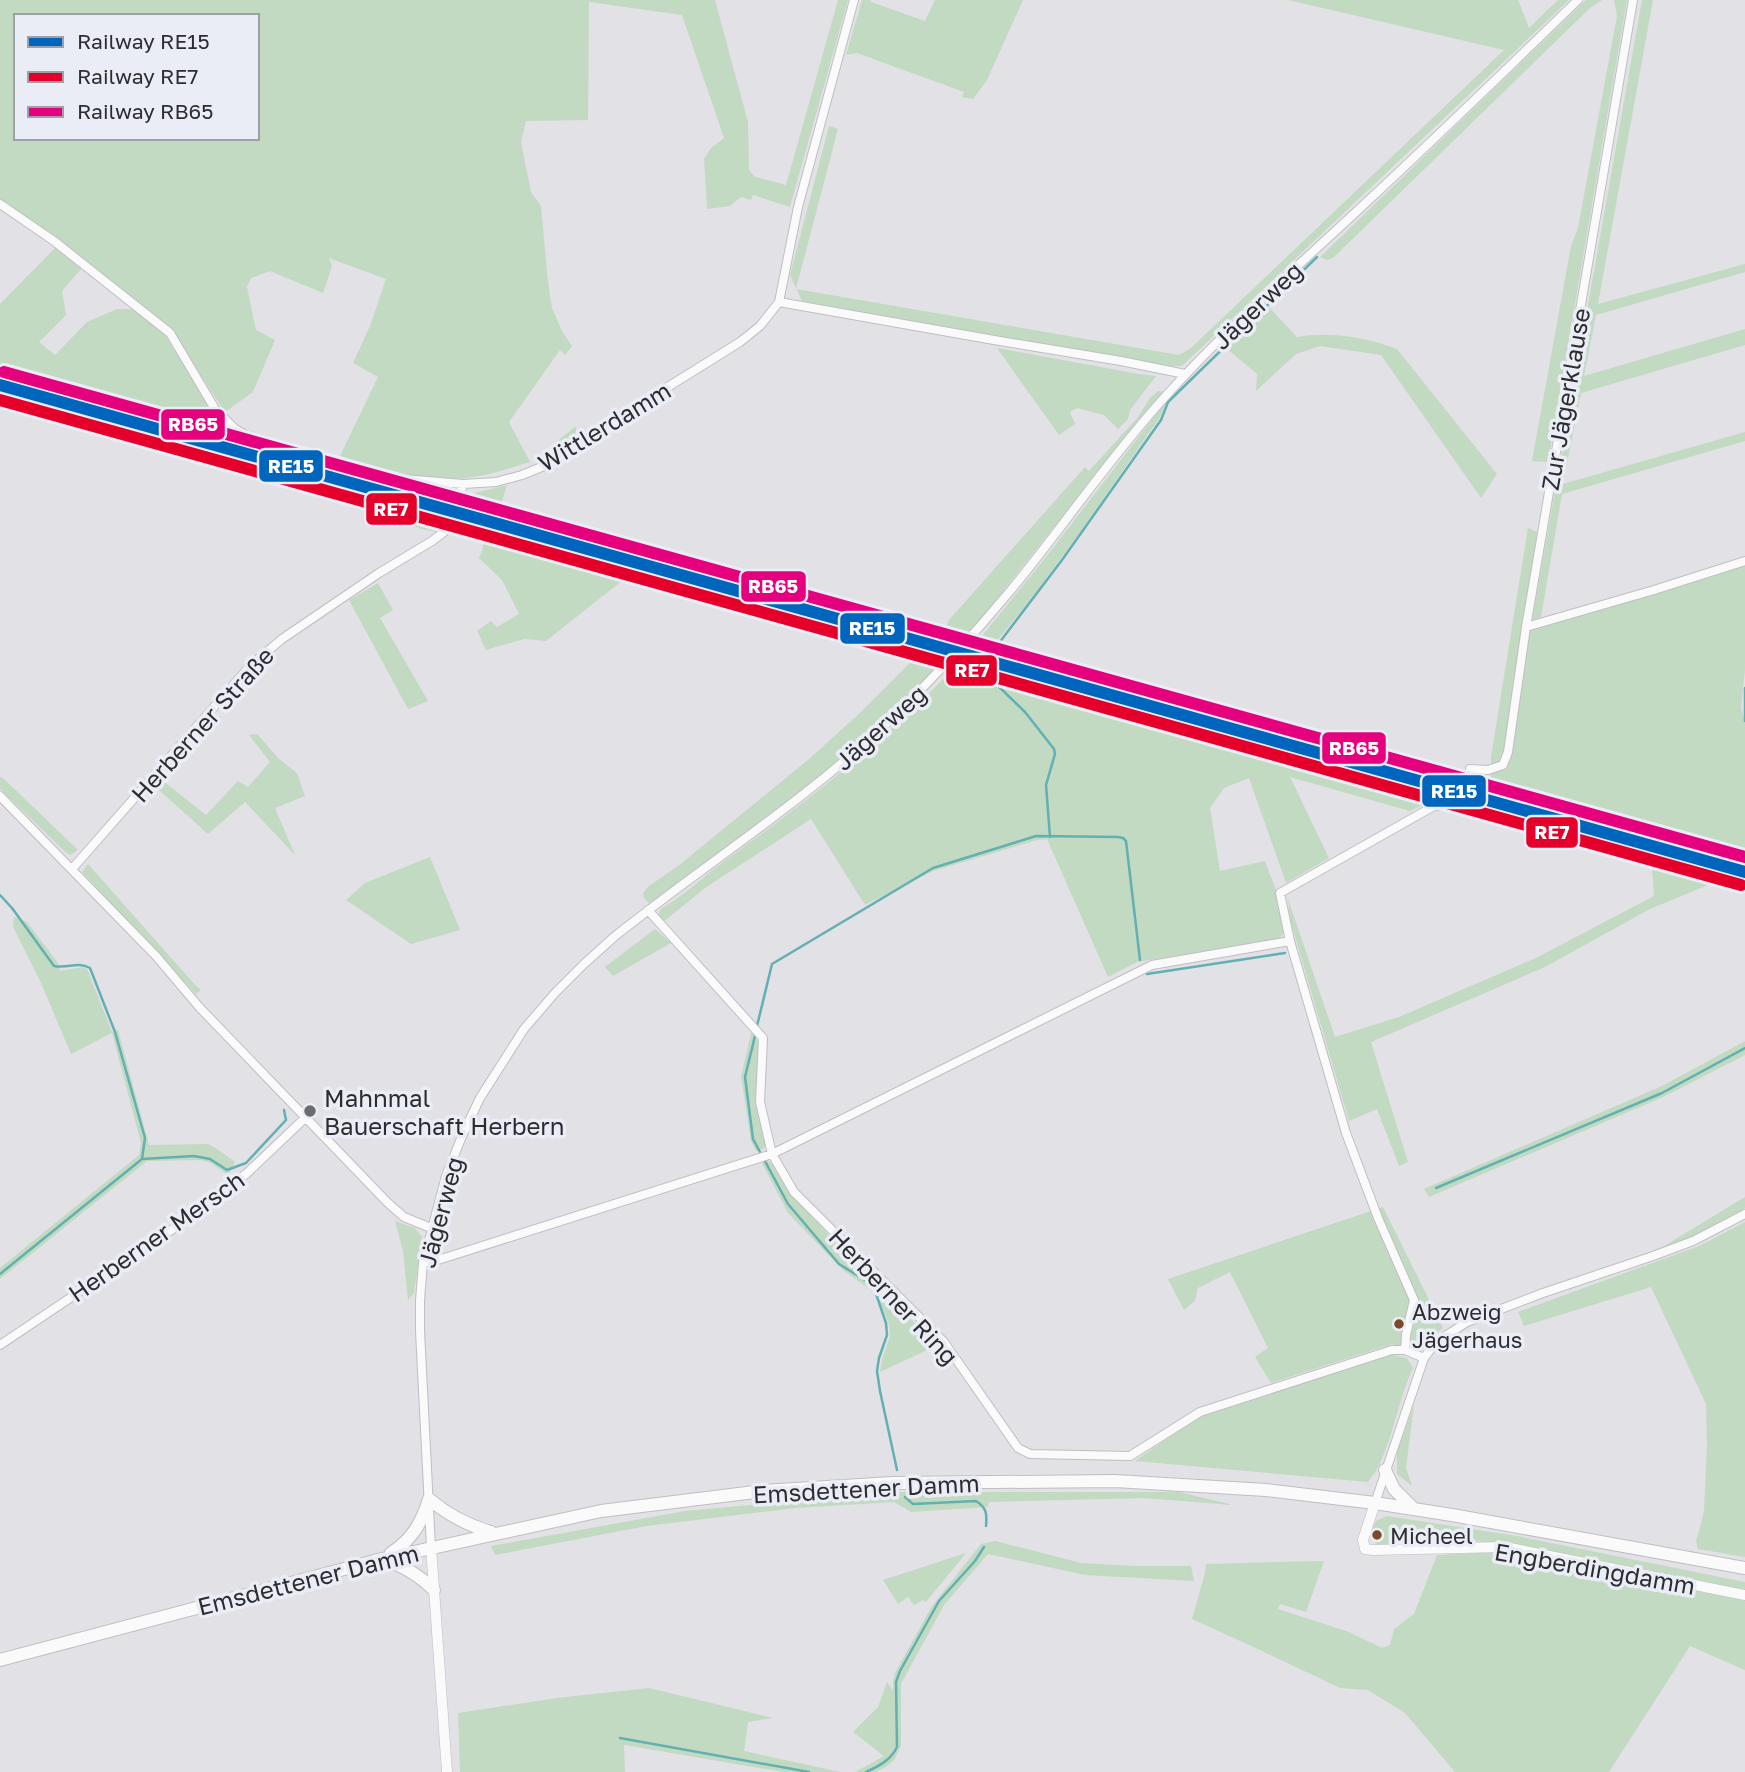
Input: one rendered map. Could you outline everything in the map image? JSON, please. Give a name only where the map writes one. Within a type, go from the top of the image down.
[{"type":"main road","points":[[1385,1471],[1394,1489],[1414,1509]]},
{"type":"main road","name":"Emsdettener Damm","points":[[0,1660],[382,1559],[601,1511],[763,1491],[892,1483],[1115,1481],[1266,1490],[1414,1509],[1745,1568]]},
{"type":"main road","points":[[382,1559],[414,1534],[424,1517],[429,1499],[463,1522],[495,1534]]},
{"type":"main road","points":[[382,1559],[411,1571],[434,1590]]},
{"type":"street","name":"Wittlerdamm","points":[[0,204],[54,241],[170,333],[215,409],[235,429],[267,442],[402,479],[463,484],[496,482],[522,475],[562,455],[740,342],[760,326],[779,302],[797,207],[854,0]]},
{"type":"street","name":"Jägerweg","points":[[431,1547],[419,1331],[423,1263],[446,1176],[462,1136],[480,1098],[524,1029],[584,964],[648,910],[821,780],[937,674],[1020,579],[1131,436],[1185,374],[1578,0]]},
{"type":"street","name":"Zur Jägerklause","points":[[1469,769],[1488,770],[1503,765],[1508,752],[1526,627],[1633,0]]},
{"type":"street","points":[[779,302],[1185,374]]},
{"type":"street","points":[[457,506],[463,484]]},
{"type":"street","name":"Herberner Straße","points":[[72,869],[250,666],[268,649],[379,573],[432,541],[450,525]]},
{"type":"street","points":[[1526,627],[1745,561]]},
{"type":"street","points":[[0,796],[156,956],[200,1008],[388,1203],[404,1217],[431,1228]]},
{"type":"street","points":[[1424,1358],[1405,1350],[1414,1300],[1378,1218],[1346,1133],[1290,942],[1280,892],[1434,806],[1445,805],[1642,860]]},
{"type":"street","name":"Herberner Ring","points":[[648,910],[763,1038],[760,1102],[772,1154],[794,1192],[944,1342],[1018,1448],[1030,1454],[1130,1456],[1200,1412],[1392,1350],[1405,1350]]},
{"type":"street","points":[[423,1263],[772,1154],[1152,965],[1290,942]]},
{"type":"street","name":"Herberner Mersch","points":[[0,1345],[173,1229],[246,1174],[305,1118]]},
{"type":"street","points":[[1375,1503],[1424,1358],[1436,1342],[1467,1322],[1673,1249],[1745,1214]]},
{"type":"street","name":"Engberdingdamm","points":[[1375,1503],[1363,1540],[1365,1549],[1504,1547],[1745,1595]]},
{"type":"street","points":[[431,1547],[447,1772]]},
{"type":"green space","points":[[0,0],[715,0],[748,122],[749,170],[755,177],[786,185],[838,0],[848,0],[790,207],[753,195],[751,200],[741,197],[730,206],[707,209],[704,159],[711,148],[724,138],[682,15],[589,2],[588,120],[526,121],[521,142],[531,192],[541,206],[552,308],[572,346],[565,355],[560,350],[509,422],[530,462],[480,476],[439,478],[388,470],[340,456],[378,377],[353,363],[370,326],[386,279],[329,258],[332,266],[323,293],[270,271],[251,278],[247,287],[256,330],[275,340],[253,392],[225,412],[170,329],[158,324],[224,430],[407,485],[447,488],[452,494],[453,505],[0,373],[0,304],[57,246],[0,209]],"holes":[[[82,268],[137,309],[117,309],[87,322],[55,355],[39,342],[66,315],[62,291]]]},
{"type":"green space","points":[[862,0],[871,0],[925,21],[935,0],[1023,0],[987,80],[973,99],[962,97],[964,92],[857,53],[846,55]]},
{"type":"green space","points":[[1288,0],[1518,0],[1529,28],[1558,0],[1569,0],[1182,366],[1161,366],[802,301],[797,289],[1179,355],[1191,348],[1504,50]]},
{"type":"green space","points":[[1586,0],[1602,0],[1590,8],[1333,258],[1327,260],[1320,257]]},
{"type":"green space","points":[[1614,0],[1627,0],[1548,462],[1532,461],[1617,16]]},
{"type":"green space","points":[[1642,0],[1653,0],[1598,304],[1745,264],[1745,272],[1596,315],[1584,376],[1745,329],[1745,345],[1581,393],[1563,484],[1745,432],[1745,441],[1562,494],[1541,617],[1532,621]]},
{"type":"green space","points":[[829,126],[838,129],[796,288],[790,275]]},
{"type":"green space","points":[[1268,306],[1297,337],[1348,336],[1397,349],[1497,474],[1481,498],[1381,355],[1320,346],[1296,354],[1256,391],[1257,374],[1225,347]]},
{"type":"green space","points":[[997,348],[1156,376],[1130,410],[1128,419],[1118,429],[1104,415],[1077,408],[1070,412],[1075,424],[1059,435]]},
{"type":"green space","points":[[1158,391],[1163,392],[960,643],[941,639],[949,620],[1085,467],[1089,471]]},
{"type":"green space","points":[[0,396],[446,521],[437,532],[422,529],[305,490],[0,403]]},
{"type":"green space","points":[[1167,400],[1160,417],[1098,506],[1013,621],[990,649],[974,646],[1046,557]]},
{"type":"green space","points":[[575,427],[581,437],[556,454],[550,447]]},
{"type":"green space","points":[[507,485],[498,514],[464,506],[471,494]]},
{"type":"green space","points":[[1528,528],[1537,532],[1523,629],[1745,563],[1745,670],[1741,708],[1745,722],[1745,867],[1674,847],[1666,840],[1491,790],[1491,757]]},
{"type":"green space","points":[[471,532],[628,576],[546,641],[524,639],[486,650],[477,631],[491,621],[497,627],[519,614],[502,580],[479,558],[483,542]]},
{"type":"green space","points":[[378,583],[393,610],[380,618],[428,701],[408,709],[349,600]]},
{"type":"green space","points":[[917,656],[943,663],[861,741],[790,800],[657,898],[649,903],[644,898],[643,893],[649,886],[678,866],[809,759]]},
{"type":"green space","points":[[956,666],[1236,741],[1433,800],[1410,811],[1290,777],[1329,858],[1286,883],[1249,778],[1224,788],[1210,808],[1220,871],[1265,861],[1277,893],[1284,932],[1279,939],[1137,962],[1108,977],[1047,839],[933,871],[865,905],[811,819],[705,888],[662,923],[659,912],[662,908],[846,768],[902,719]]},
{"type":"green space","points":[[1226,711],[1392,759],[1390,768],[1205,716],[1203,713]]},
{"type":"green space","points":[[257,734],[279,759],[297,773],[305,796],[275,808],[295,855],[245,802],[208,834],[151,783],[157,776],[206,815],[238,781],[248,787],[270,762],[249,735]]},
{"type":"green space","points":[[0,777],[78,850],[70,855],[63,850],[0,789]]},
{"type":"green space","points":[[430,857],[460,930],[411,944],[346,900],[365,883]]},
{"type":"green space","points":[[88,864],[201,990],[196,994],[82,872]]},
{"type":"green space","points":[[1652,866],[1713,883],[1650,909],[1545,967],[1371,1042],[1408,1162],[1399,1166],[1377,1109],[1349,1121],[1290,919],[1288,899],[1335,1037],[1399,1017],[1536,958],[1654,896]]},
{"type":"green space","points":[[14,917],[27,922],[58,963],[60,971],[83,967],[87,969],[112,1032],[118,1030],[149,1145],[208,1144],[235,1162],[228,1175],[211,1163],[201,1160],[147,1161],[0,1279],[0,1268],[139,1155],[141,1143],[112,1033],[71,1054],[41,983],[13,927]]},
{"type":"green space","points":[[655,929],[671,943],[613,976],[605,967]]},
{"type":"green space","points":[[752,1030],[758,1043],[757,1102],[766,1145],[756,1151],[751,1141],[741,1076]]},
{"type":"green space","points":[[1745,1041],[1745,1055],[1663,1097],[1429,1197],[1424,1189],[1662,1086]]},
{"type":"green space","points":[[767,1160],[778,1168],[791,1194],[875,1285],[938,1345],[880,1372],[890,1336],[889,1324],[877,1294],[844,1271],[788,1213],[762,1163]]},
{"type":"green space","points":[[1745,1197],[1745,1208],[1691,1237],[1661,1248]]},
{"type":"green space","points":[[1383,1207],[1443,1328],[1410,1351],[1392,1344],[1271,1383],[1255,1357],[1268,1348],[1230,1272],[1198,1288],[1195,1301],[1184,1310],[1168,1279]]},
{"type":"green space","points":[[395,1221],[415,1228],[422,1237],[414,1293],[408,1300],[403,1251]]},
{"type":"green space","points":[[1745,1222],[1745,1557],[1698,1549],[1696,1541],[1704,1512],[1706,1404],[1651,1287],[1524,1326],[1518,1312],[1699,1246]]},
{"type":"green space","points":[[1392,1355],[1407,1358],[1413,1368],[1385,1452],[1368,1482],[1135,1461],[1201,1415]]},
{"type":"green space","points":[[1414,1405],[1406,1468],[1412,1486],[1397,1474],[1397,1452]]},
{"type":"green space","points":[[890,1492],[1179,1492],[1233,1505],[1144,1498],[989,1502],[988,1507],[911,1512],[894,1502],[796,1508],[647,1526],[495,1555],[491,1546],[685,1511]]},
{"type":"green space","points":[[1387,1516],[1517,1536],[1745,1582],[1745,1590],[1505,1543],[1457,1540],[1376,1545],[1372,1529],[1376,1521]]},
{"type":"green space","points":[[995,1541],[1081,1563],[1191,1566],[1194,1581],[1085,1575],[988,1554],[944,1605],[901,1684],[901,1745],[895,1759],[875,1772],[855,1772],[884,1756],[853,1732],[878,1707],[887,1682],[893,1691],[896,1671],[932,1606],[981,1544]]},
{"type":"green space","points":[[1501,1552],[1745,1600],[1745,1670],[1690,1646],[1609,1772],[1455,1772],[1405,1713],[1368,1690],[1340,1688],[1192,1619],[1206,1564],[1324,1561],[1306,1612],[1280,1604],[1278,1609],[1349,1632],[1382,1648],[1390,1645],[1394,1629],[1414,1614],[1437,1555]]},
{"type":"green space","points":[[966,1553],[926,1602],[923,1600],[914,1605],[908,1597],[898,1604],[883,1580]]},
{"type":"green space","points":[[649,1688],[773,1718],[748,1722],[744,1751],[840,1772],[784,1772],[624,1745],[625,1772],[460,1772],[458,1713]]},
{"type":"waterway","points":[[993,651],[1062,560],[1161,420],[1168,402],[1317,257]]},
{"type":"waterway","points":[[988,672],[991,679],[1025,712],[1054,749],[1046,785],[1050,837]]},
{"type":"waterway","points":[[1745,688],[1745,721]]},
{"type":"waterway","points":[[757,1026],[772,964],[933,868],[1036,836],[1118,837],[1126,841],[1140,960]]},
{"type":"waterway","points":[[0,895],[54,966],[81,965],[90,968],[115,1032],[145,1138],[142,1159]]},
{"type":"waterway","points":[[1147,974],[1285,953]]},
{"type":"waterway","points":[[755,1036],[745,1077],[753,1139],[788,1204],[839,1264],[873,1285],[886,1323],[887,1335],[877,1371],[897,1470]]},
{"type":"waterway","points":[[1436,1188],[1662,1093],[1745,1048]]},
{"type":"waterway","points":[[0,1274],[142,1159],[194,1156],[210,1159],[227,1170],[246,1163],[286,1120],[284,1110]]},
{"type":"waterway","points":[[905,1497],[913,1504],[976,1501],[986,1512],[986,1526]]},
{"type":"waterway","points":[[866,1772],[888,1759],[897,1747],[896,1682],[900,1671],[939,1601],[984,1547]]},
{"type":"waterway","points":[[620,1738],[809,1772]]},
{"type":"tunnel","points":[[450,525],[457,506]]},
{"type":"rail line","name":"RB65","points":[[4,372],[1745,857]]},
{"type":"rail line","name":"RE15","points":[[0,385],[1745,872]]},
{"type":"rail line","name":"RE7","points":[[0,400],[1741,885]]},
{"type":"place","name":"Mahnmal Bauerschaft Herbern","points":[[310,1111]]},
{"type":"place","name":"Abzweig Jägerhaus","points":[[1399,1324]]},
{"type":"place","name":"Micheel","points":[[1377,1535]]}]
